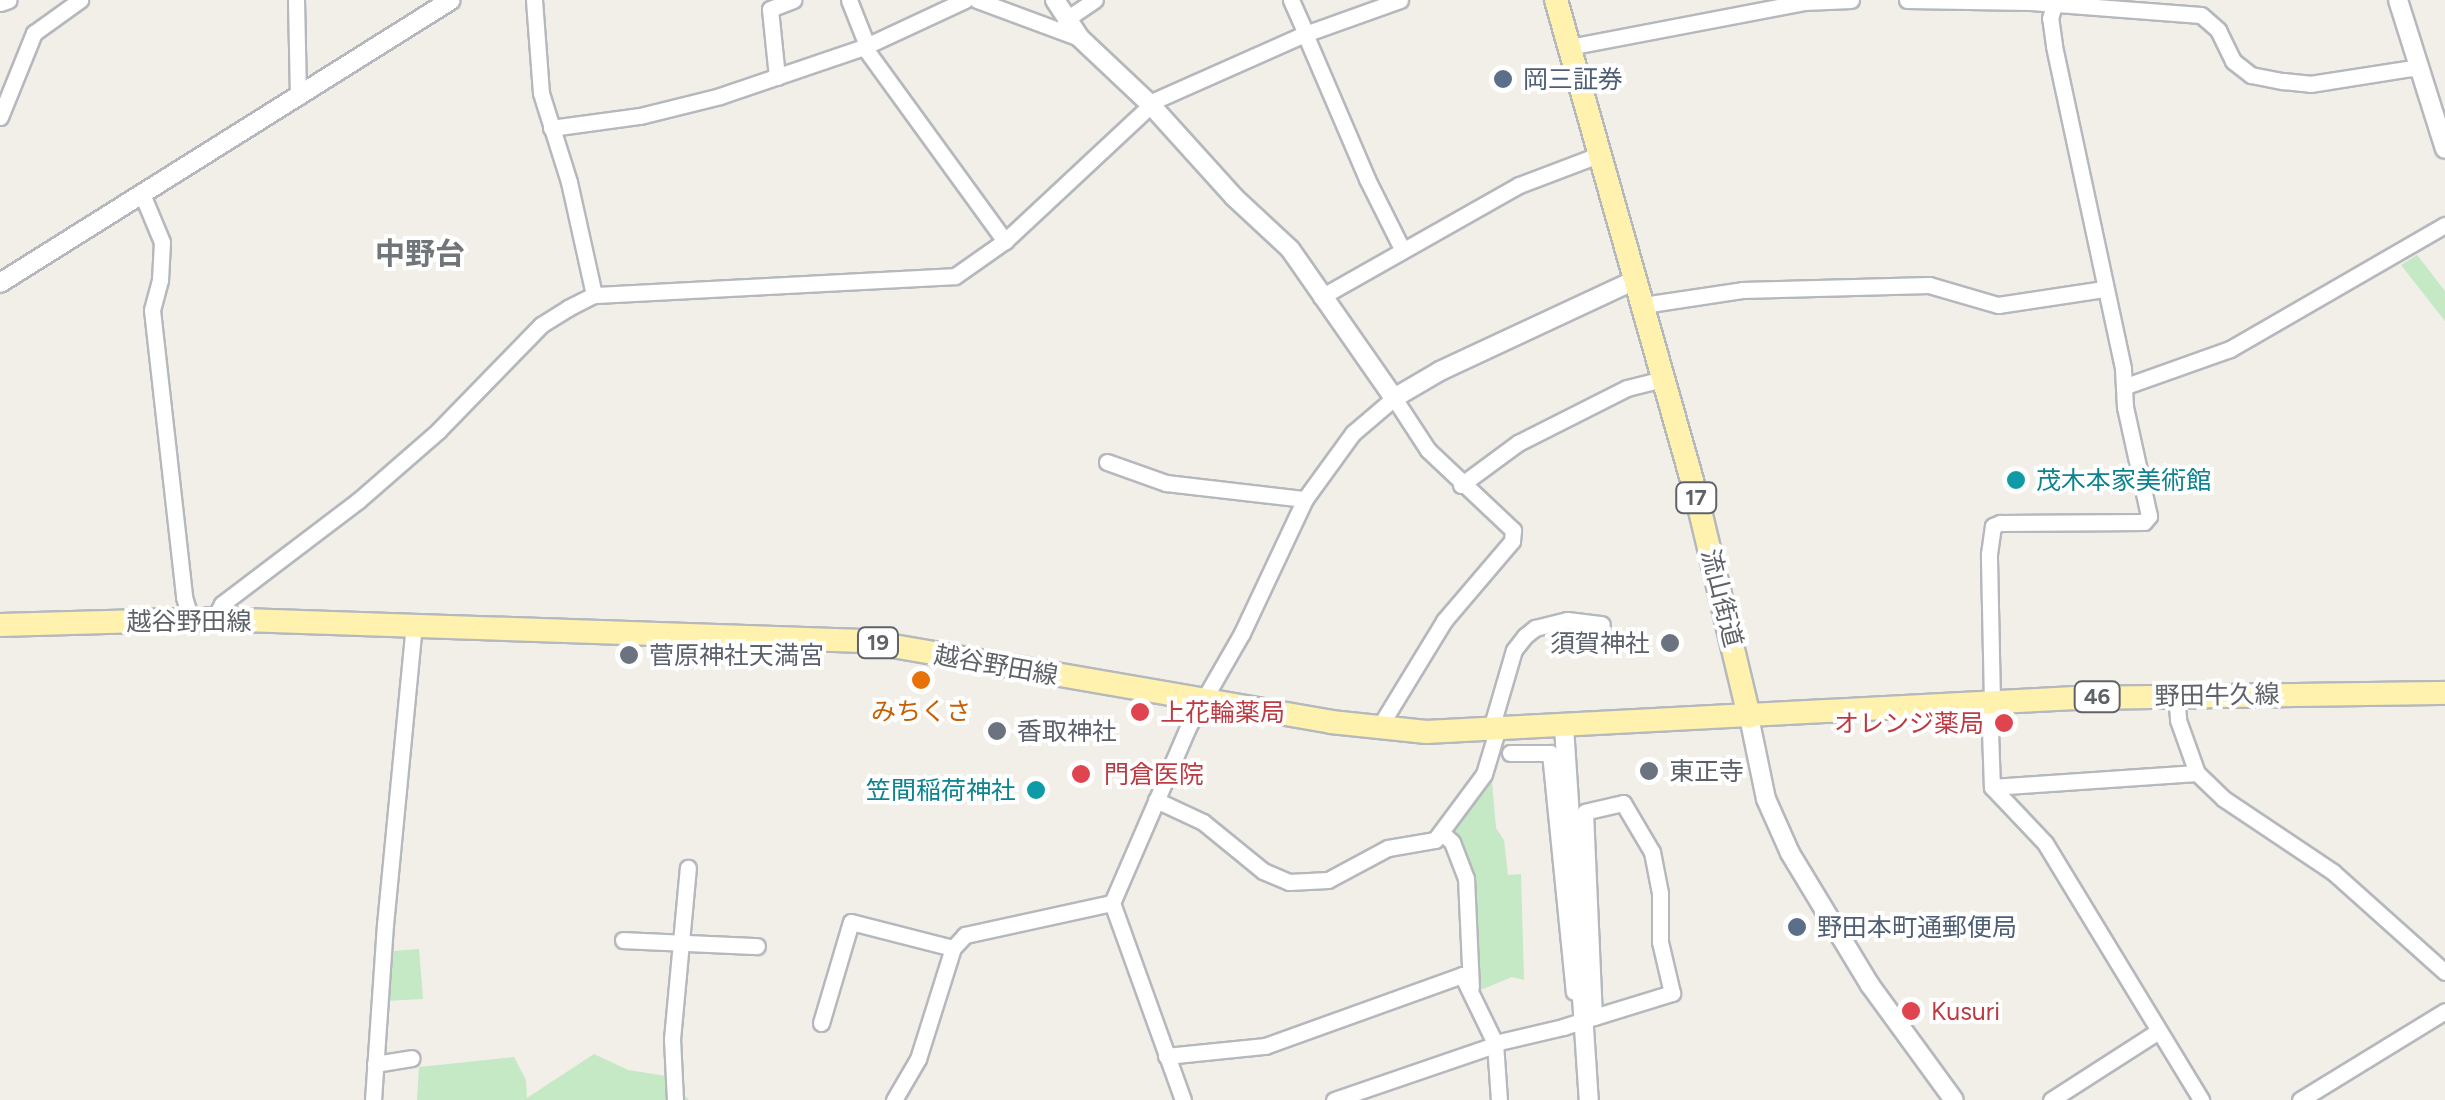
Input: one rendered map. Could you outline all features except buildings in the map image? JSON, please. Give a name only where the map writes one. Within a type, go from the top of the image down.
[{"type":"main road","name":"流山街道","points":[[1556,0],[1728,618],[1749,717]]},
{"type":"main road","name":"越谷野田線","points":[[0,625],[203,620],[864,641],[1378,729],[1494,731],[1749,717]]},
{"type":"main road","name":"野田牛久線","points":[[1749,717],[1990,702],[2445,693]]},
{"type":"street","points":[[0,3],[10,0]]},
{"type":"street","points":[[0,117],[34,33],[80,0]]},
{"type":"street","points":[[296,0],[298,97]]},
{"type":"street","points":[[0,283],[450,0]]},
{"type":"street","points":[[534,0],[541,93],[594,295]]},
{"type":"street","points":[[777,77],[770,9],[793,0]]},
{"type":"street","points":[[849,0],[865,45],[1005,241]]},
{"type":"street","points":[[551,128],[673,109],[777,77],[865,45],[965,0]]},
{"type":"street","points":[[977,0],[1080,38]]},
{"type":"street","points":[[1055,0],[1080,38],[1150,104],[1234,197],[1290,250],[1428,450],[1460,485],[1513,530],[1512,541],[1444,621],[1378,729]]},
{"type":"street","points":[[1065,20],[1095,0]]},
{"type":"street","points":[[1292,0],[1366,179],[1402,249]]},
{"type":"street","points":[[142,194],[162,242],[162,268],[152,310],[184,597],[203,620],[359,500],[438,431],[541,325],[594,295],[883,276],[954,280],[1005,241],[1150,104],[1306,34],[1400,0]]},
{"type":"street","points":[[1569,46],[1804,2],[1851,0]]},
{"type":"street","points":[[1907,0],[2055,3],[2201,15],[2218,30],[2233,61],[2251,74],[2283,82],[2310,84],[2419,67]]},
{"type":"street","points":[[2398,0],[2445,149]]},
{"type":"street","points":[[2055,3],[2050,18],[2054,45],[2126,386],[2125,407],[2148,516],[2144,522],[1993,526],[1989,554],[1992,787],[2044,843],[2201,1100]]},
{"type":"street","points":[[1321,297],[1520,185],[1598,155]]},
{"type":"street","points":[[2126,386],[2230,349],[2445,226]]},
{"type":"street","points":[[1183,1100],[1112,903],[1204,700],[1306,499],[1354,433],[1394,398],[1476,354],[1635,280]]},
{"type":"street","points":[[1643,306],[1742,290],[1929,285],[1998,305],[2104,289]]},
{"type":"street","points":[[1460,485],[1518,443],[1628,388],[1663,379]]},
{"type":"street","points":[[1106,462],[1166,483],[1306,499]]},
{"type":"street","points":[[1156,800],[1203,822],[1264,871],[1304,884],[1343,875],[1384,850],[1426,844],[1442,833],[1484,774],[1514,650],[1525,636],[1535,628],[1567,620],[1602,624]]},
{"type":"street","points":[[374,1100],[414,625]]},
{"type":"street","points":[[2176,696],[2178,720],[2197,773],[2224,799],[2333,872],[2445,972]]},
{"type":"street","name":"流山街道","points":[[1749,717],[1766,799],[1790,853],[1870,985],[1954,1100]]},
{"type":"street","points":[[1564,727],[1586,1020]]},
{"type":"street","points":[[1510,753],[1550,753],[1586,1020]]},
{"type":"street","points":[[1992,787],[2197,773]]},
{"type":"street","points":[[1334,1100],[1495,1044],[1586,1020],[1672,993],[1660,942],[1660,893],[1652,852],[1622,803],[1585,812],[1586,1020],[1589,1100]]},
{"type":"street","points":[[1442,833],[1452,842],[1466,878],[1472,994]]},
{"type":"street","points":[[675,1100],[672,1040],[688,868]]},
{"type":"street","points":[[894,1100],[926,1039],[953,948],[965,935],[1112,903]]},
{"type":"street","points":[[822,1023],[851,922],[953,948]]},
{"type":"street","points":[[623,940],[756,946]]},
{"type":"street","points":[[1166,1056],[1264,1046],[1462,975],[1495,1044],[1499,1100]]},
{"type":"street","points":[[2300,1100],[2445,1012]]},
{"type":"street","points":[[2051,1100],[2157,1032]]},
{"type":"street","points":[[375,1064],[412,1058]]},
{"type":"green space","points":[[2417,255],[2445,291],[2445,321],[2401,265]]},
{"type":"green space","points":[[1486,782],[1492,782],[1496,828],[1504,840],[1508,875],[1521,874],[1524,980],[1512,977],[1478,991],[1474,943],[1451,830]]},
{"type":"green space","points":[[419,949],[423,999],[386,1001],[389,956],[394,951]]},
{"type":"green space","points":[[594,1054],[628,1070],[666,1076],[689,1100],[417,1100],[419,1067],[514,1057],[526,1080],[527,1098]]},
{"type":"place","name":"岡三証券","points":[[1503,79]]},
{"type":"place","name":"茂木本家美術館","points":[[2016,480]]},
{"type":"place","name":"須賀神社","points":[[1670,643]]},
{"type":"place","name":"菅原神社天満宮","points":[[629,655]]},
{"type":"place","name":"みちくさ","points":[[921,680]]},
{"type":"place","name":"上花輪薬局","points":[[1140,712]]},
{"type":"place","name":"オレンジ薬局","points":[[2004,723]]},
{"type":"place","name":"香取神社","points":[[997,731]]},
{"type":"place","name":"東正寺","points":[[1649,771]]},
{"type":"place","name":"門倉医院","points":[[1081,774]]},
{"type":"place","name":"笠間稲荷神社","points":[[1036,790]]},
{"type":"place","name":"野田本町通郵便局","points":[[1797,927]]},
{"type":"place","name":"Kusuri","points":[[1911,1011]]},
{"type":"district","name":"中野台","points":[[420,254]]}]
